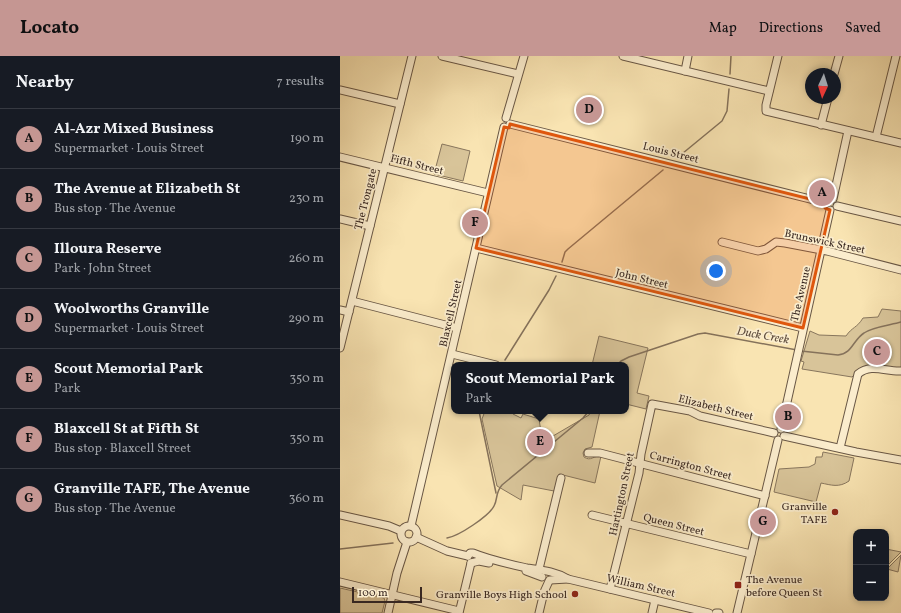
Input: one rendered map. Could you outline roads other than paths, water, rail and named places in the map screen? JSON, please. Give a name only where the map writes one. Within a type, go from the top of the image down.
[{"type":"street","name":"The Trongate","points":[[340,348],[412,56]]},
{"type":"street","points":[[442,56],[518,74]]},
{"type":"street","name":"Blaxcell Street","points":[[411,526],[488,193],[507,123],[518,74],[524,56]]},
{"type":"street","points":[[623,56],[650,59],[685,71],[769,91]]},
{"type":"street","points":[[685,71],[688,56]]},
{"type":"street","points":[[778,56],[765,108],[766,111],[901,144]]},
{"type":"street","points":[[835,68],[838,56]]},
{"type":"street","points":[[876,138],[896,56]]},
{"type":"street","points":[[340,90],[400,104]]},
{"type":"street","points":[[821,125],[826,104]]},
{"type":"street","name":"Louis Street","points":[[507,123],[826,203]]},
{"type":"street","points":[[833,199],[848,131]]},
{"type":"street","name":"Fifth Street","points":[[340,157],[488,193]]},
{"type":"street","points":[[833,199],[828,200],[826,206],[830,210],[835,209],[837,206]]},
{"type":"street","points":[[833,199],[836,200],[837,206]]},
{"type":"street","points":[[837,206],[901,221]]},
{"type":"street","name":"The Avenue","points":[[737,613],[797,359],[830,210]]},
{"type":"street","points":[[340,218],[370,226]]},
{"type":"street","name":"Brunswick Street","points":[[722,242],[758,251],[766,250],[776,242],[785,243],[821,250],[901,270]]},
{"type":"street","name":"John Street","points":[[476,248],[803,328]]},
{"type":"street","points":[[352,301],[457,328]]},
{"type":"street","points":[[340,310],[349,312]]},
{"type":"street","points":[[452,354],[484,362]]},
{"type":"street","points":[[840,448],[858,374],[872,368],[901,371]]},
{"type":"street","name":"Elizabeth Street","points":[[652,404],[683,410],[700,416],[750,426],[840,448],[901,460]]},
{"type":"street","name":"Hartington Street","points":[[610,589],[640,463],[640,454],[652,404]]},
{"type":"street","name":"Carrington Street","points":[[588,453],[600,453],[765,496]]},
{"type":"street","points":[[539,613],[544,592],[561,478]]},
{"type":"street","points":[[340,514],[389,526],[401,531]]},
{"type":"street","name":"Queen Street","points":[[592,515],[751,554]]},
{"type":"street","points":[[411,526],[416,530],[416,537],[413,541],[407,542],[401,537],[401,531],[405,527],[411,526]]},
{"type":"street","name":"William Street","points":[[416,537],[447,551],[473,559],[546,576],[568,579],[709,613]]},
{"type":"street","points":[[388,613],[407,542]]},
{"type":"street","points":[[340,582],[393,594],[459,612],[473,559]]},
{"type":"street","points":[[652,613],[655,600]]},
{"type":"waterway","points":[[730,74],[731,56]]},
{"type":"waterway","points":[[677,158],[722,121],[727,111],[729,89]]},
{"type":"waterway","points":[[562,262],[565,252],[568,249],[663,170]]},
{"type":"waterway","points":[[505,360],[549,290],[556,276]]},
{"type":"waterway","name":"Duck Creek","points":[[801,351],[838,355],[843,354],[860,336],[867,331],[901,322]]},
{"type":"waterway","name":"Duck Creek","points":[[620,362],[629,357],[705,333],[797,350]]},
{"type":"waterway","points":[[480,414],[496,493]]},
{"type":"waterway","name":"Duck Creek","points":[[447,538],[466,530],[486,515],[494,506],[498,491],[502,485],[586,414]]},
{"type":"waterway","name":"Duck Creek","points":[[340,549],[393,543]]},
{"type":"place","name":"Woolworths Granville","points":[[589,110]]},
{"type":"place","name":"Al-Azr Mixed Business","points":[[822,193]]},
{"type":"place","name":"Blaxcell St at Fifth St","points":[[475,223]]},
{"type":"place","name":"Illoura Reserve","points":[[877,352]]},
{"type":"place","name":"The Avenue at Elizabeth St","points":[[788,417]]},
{"type":"place","name":"Scout Memorial Park","points":[[540,442]]},
{"type":"place","name":"Granville TAFE","points":[[835,512]]},
{"type":"place","name":"Granville TAFE, The Avenue","points":[[763,522]]},
{"type":"place","name":"The Avenue before Queen St","points":[[738,585]]},
{"type":"place","name":"Granville Boys High School","points":[[575,594]]}]
